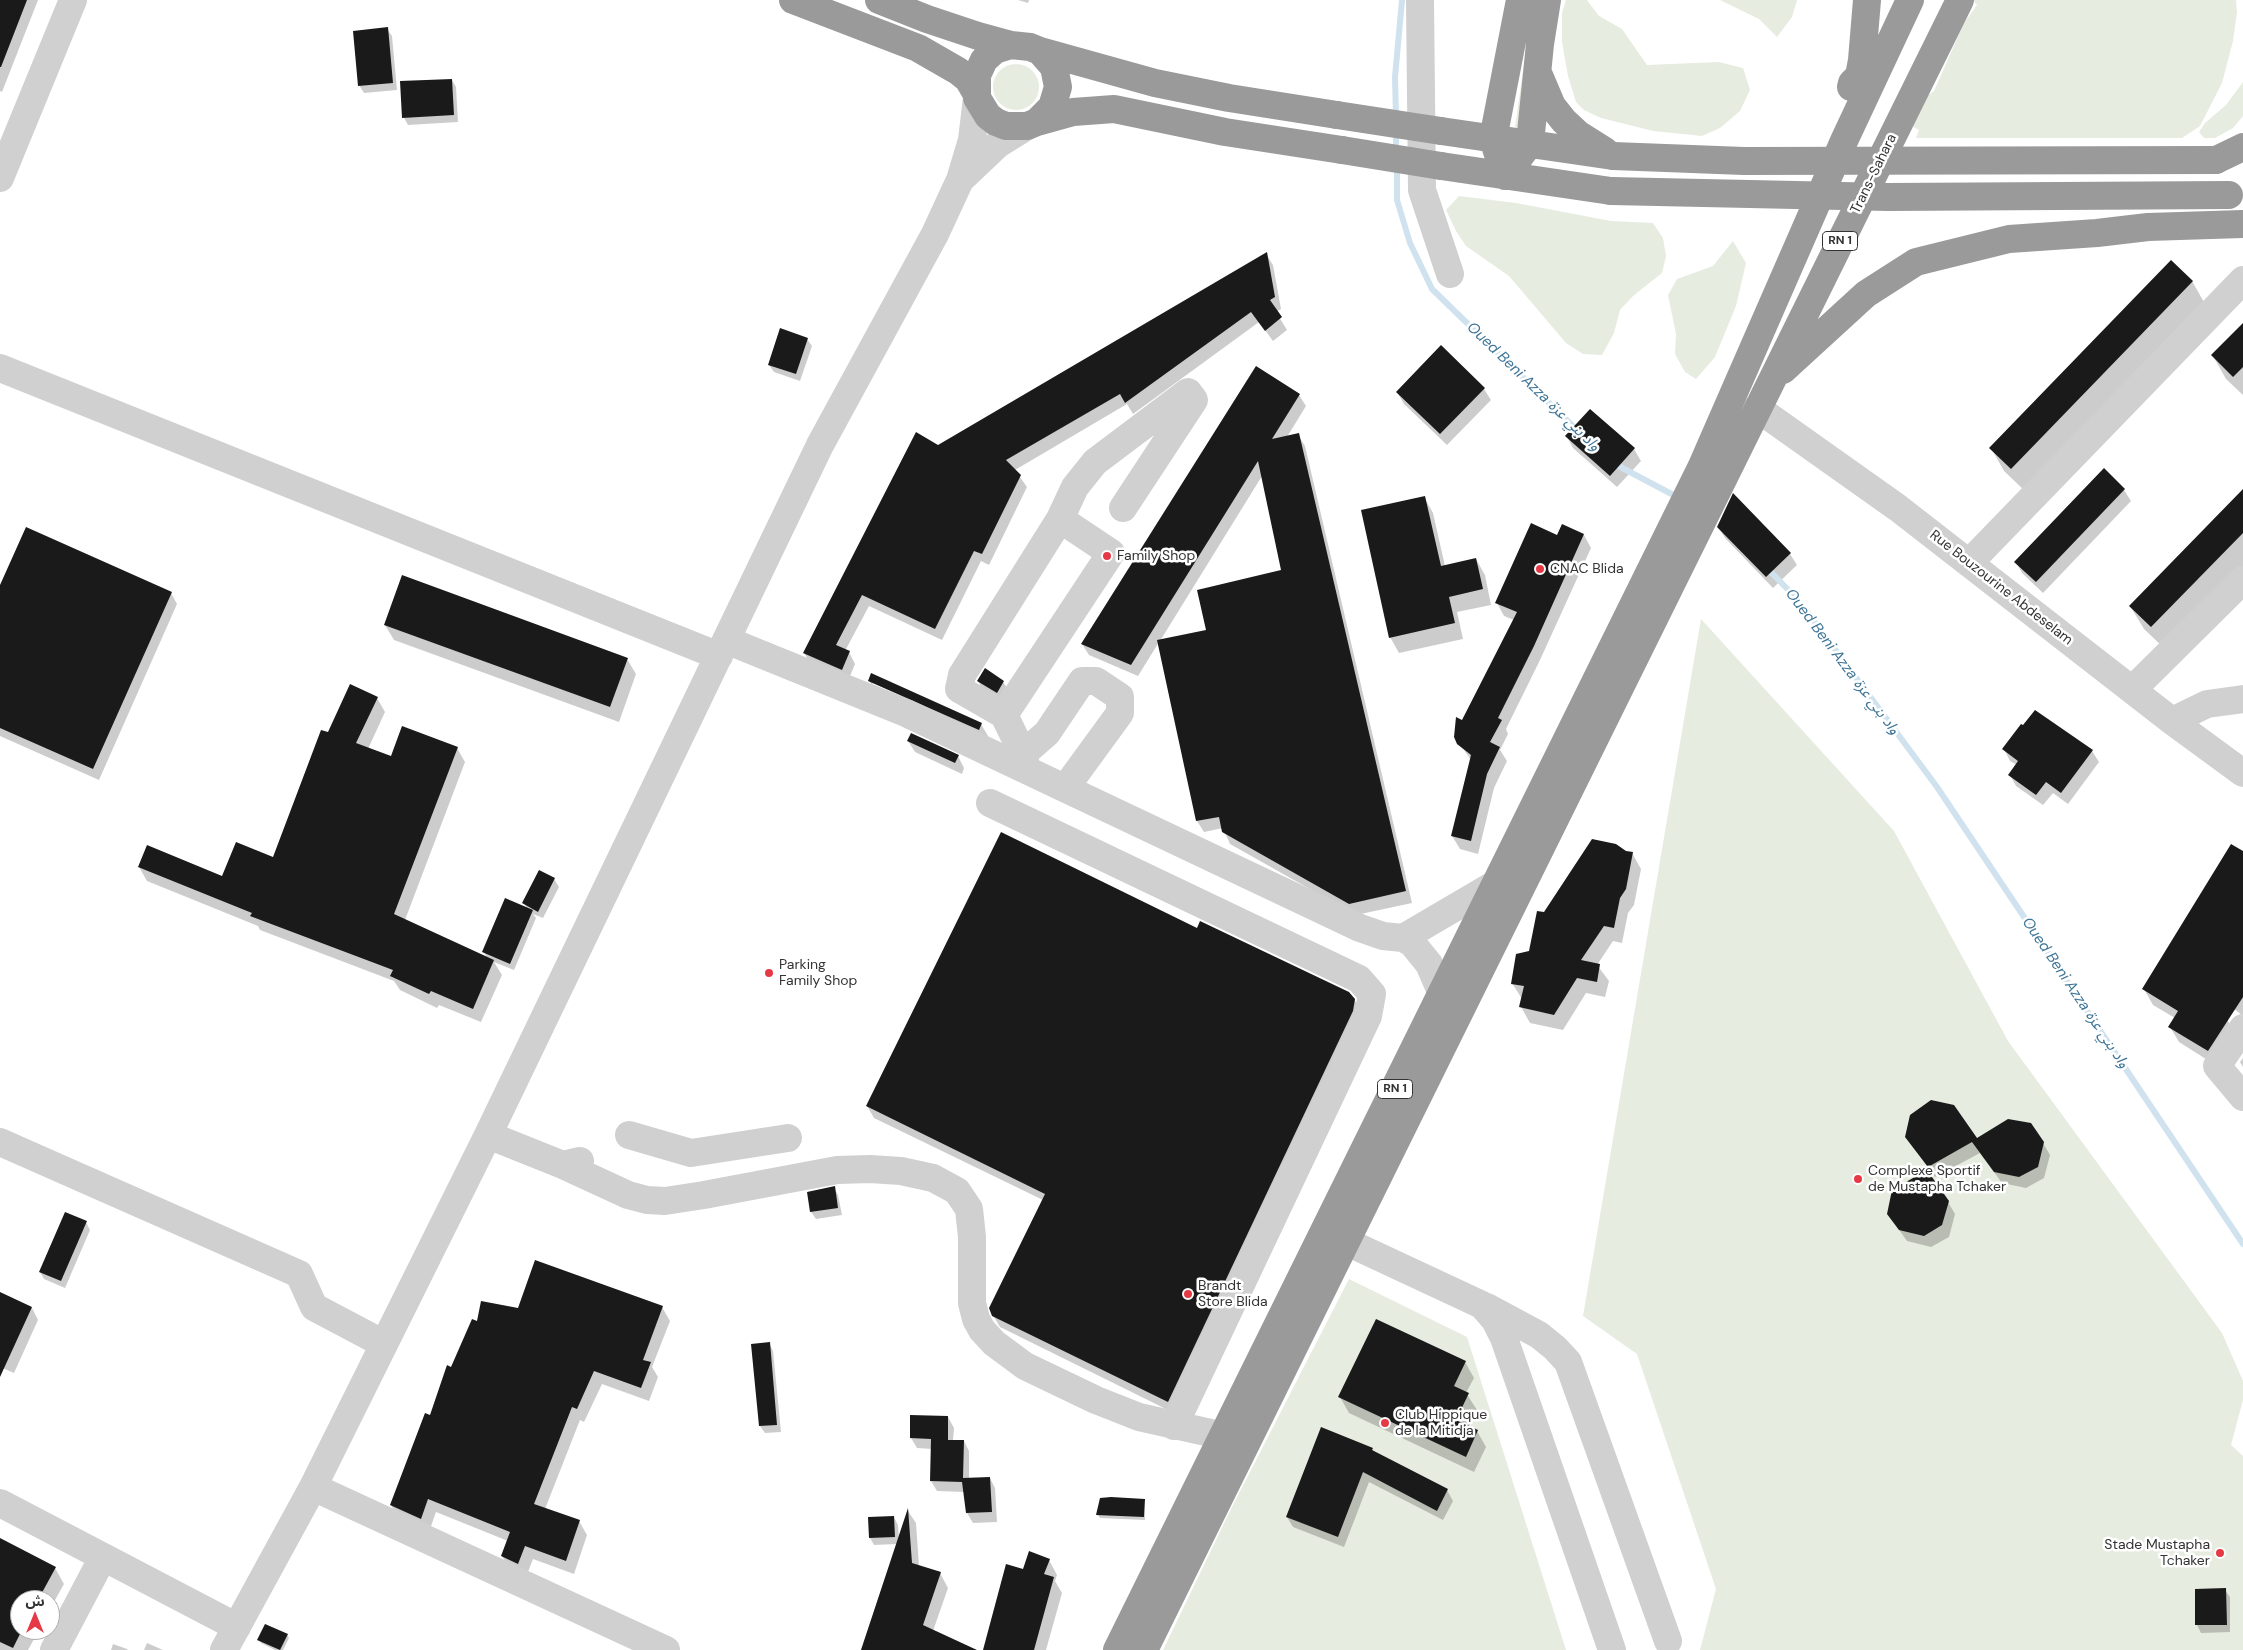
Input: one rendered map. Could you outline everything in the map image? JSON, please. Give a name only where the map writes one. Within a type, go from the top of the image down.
[{"type":"highway","points":[[793,0],[932,55],[968,79],[988,116],[1006,126],[1032,124],[1072,112],[1114,109],[1225,132],[1611,191],[1888,198],[2238,193]]},
{"type":"highway","points":[[879,0],[927,19],[1011,45],[1030,47],[1154,83],[1229,98],[1613,156],[1744,161],[2243,161]]},
{"type":"highway","points":[[1505,176],[1493,138],[1520,0]]},
{"type":"highway","points":[[1505,176],[1530,143],[1537,71],[1547,0]]},
{"type":"highway","points":[[1843,143],[1852,83],[1859,76],[1862,60],[1867,0]]},
{"type":"highway","name":"RN 1","points":[[1144,1650],[1347,1242],[1682,536],[1710,475],[1843,143],[1910,0]]},
{"type":"highway","name":"Trans-Sahara","points":[[1710,475],[1757,408],[1960,0]]},
{"type":"highway","points":[[976,94],[976,75],[984,60],[996,50],[1011,45]]},
{"type":"highway","points":[[1032,124],[1052,107],[1058,87],[1054,67],[1040,51]]},
{"type":"highway","points":[[1537,71],[1552,106],[1564,121],[1578,134],[1613,156]]},
{"type":"highway","points":[[2216,160],[2243,147]]},
{"type":"highway","points":[[1769,383],[1866,294],[1916,262],[2009,239],[2097,233],[2148,227],[2243,224]]},
{"type":"highway","name":"RN 1","points":[[1117,1650],[1495,884],[1682,536]]},
{"type":"street","points":[[0,178],[73,0]]},
{"type":"street","points":[[1420,0],[1422,190],[1450,274]]},
{"type":"street","points":[[0,1503],[103,1557],[230,1638],[313,1487],[488,1135],[820,445],[935,234],[960,180],[972,140],[976,94]]},
{"type":"street","points":[[960,180],[984,155],[1032,124]]},
{"type":"street","points":[[1969,563],[2243,280]]},
{"type":"street","points":[[0,368],[722,648],[906,713],[1025,762],[1066,787],[1360,928],[1383,936],[1403,938],[1412,943],[1429,964],[1442,994]]},
{"type":"street","points":[[1025,762],[1004,715],[959,689],[962,675],[1060,519],[1075,487],[1095,462],[1188,392],[1194,400],[1123,508]]},
{"type":"street","name":"Rue Bouzourine Abdeselam","points":[[1757,408],[1898,508],[2172,721],[2243,773]]},
{"type":"street","points":[[1004,715],[1111,553],[1060,519]]},
{"type":"street","points":[[2132,690],[2243,580]]},
{"type":"street","points":[[1025,762],[1047,734],[1082,681],[1096,681],[1120,697],[1120,713],[1066,787]]},
{"type":"street","points":[[2172,721],[2207,704],[2243,699]]},
{"type":"street","points":[[990,802],[1359,979],[1372,994],[1368,1016],[1174,1426]]},
{"type":"street","points":[[1403,938],[1495,884]]},
{"type":"street","points":[[2243,1028],[2217,1066],[2243,1097]]},
{"type":"street","points":[[488,1135],[563,1165],[610,1187],[647,1200],[665,1201],[704,1195],[837,1170],[870,1169],[901,1171],[933,1178],[957,1191],[969,1210],[972,1237],[972,1303],[976,1319],[982,1330],[994,1343],[1025,1366],[1096,1400],[1139,1417],[1224,1436]]},
{"type":"street","points":[[629,1135],[691,1154],[788,1138]]},
{"type":"street","points":[[0,1142],[300,1274],[314,1307],[384,1344]]},
{"type":"street","points":[[563,1165],[591,1158]]},
{"type":"street","points":[[1347,1242],[1482,1305],[1539,1335],[1568,1362],[1668,1641]]},
{"type":"street","points":[[1482,1305],[1495,1320],[1504,1338],[1612,1650]]},
{"type":"street","points":[[313,1487],[626,1642],[666,1650]]},
{"type":"street","points":[[54,1650],[103,1557]]},
{"type":"shaded area","points":[[1566,0],[1587,0],[1599,16],[1622,29],[1647,65],[1719,62],[1743,68],[1750,90],[1740,111],[1720,128],[1702,136],[1653,131],[1601,118],[1584,110],[1576,102],[1568,76],[1562,42],[1562,13]]},
{"type":"shaded area","points":[[1720,0],[1797,0],[1792,17],[1777,37],[1759,19]]},
{"type":"shaded area","points":[[1973,0],[2236,0],[2237,12],[2233,41],[2222,83],[2200,126],[2182,138],[1916,138],[1919,130],[1909,124],[1918,103],[1934,91],[1964,23],[1977,5]]},
{"type":"shaded area","points":[[1530,23],[1518,127],[1517,128],[1515,127]]},
{"type":"shaded area","points":[[1012,64],[1020,64],[1029,68],[1035,74],[1039,87],[1035,100],[1029,106],[1020,110],[1012,110],[1003,106],[997,100],[993,91],[993,83],[997,74],[1003,68]]},
{"type":"shaded area","points":[[2243,82],[2243,116],[2233,128],[2215,138],[2204,138],[2199,132],[2205,123],[2226,105]]},
{"type":"shaded area","points":[[1459,196],[1516,203],[1611,221],[1653,223],[1663,238],[1666,256],[1662,273],[1633,296],[1620,310],[1614,333],[1602,355],[1583,354],[1566,343],[1509,276],[1466,246],[1446,210]]},
{"type":"shaded area","points":[[1733,241],[1746,263],[1736,306],[1715,357],[1696,379],[1685,372],[1675,354],[1676,334],[1668,295],[1677,279],[1713,266]]},
{"type":"shaded area","name":"Complexe Sportif de Mustapha Tchaker","points":[[1701,619],[1894,831],[2008,1041],[2222,1333],[2243,1381],[2243,1400],[2231,1445],[2243,1456],[2243,1650],[1700,1650],[1716,1589],[1637,1354],[1583,1316]]},
{"type":"shaded area","name":"Club Hippique de la Mitidja","points":[[1349,1279],[1467,1337],[1566,1650],[1163,1650],[1231,1509]]},
{"type":"building","points":[[0,0],[27,0],[1,67],[0,67]]},
{"type":"building","points":[[388,27],[393,83],[358,86],[353,31]]},
{"type":"building","points":[[452,79],[454,115],[402,118],[400,81]]},
{"type":"building","points":[[1267,252],[1275,297],[1270,300],[1282,317],[1265,331],[1251,312],[1125,403],[1120,394],[1006,460],[1021,475],[982,554],[974,551],[935,629],[862,595],[836,645],[850,651],[842,670],[803,653],[916,432],[938,445]]},
{"type":"building","points":[[2171,260],[2193,281],[2011,469],[1989,448]]},
{"type":"building","points":[[2243,323],[2243,367],[2233,377],[2211,355]]},
{"type":"building","points":[[780,328],[808,338],[796,374],[768,365]]},
{"type":"building","points":[[1441,345],[1485,388],[1440,434],[1396,392]]},
{"type":"building","points":[[1256,366],[1300,394],[1272,439],[1299,433],[1406,891],[1349,904],[1222,832],[1219,817],[1196,821],[1157,640],[1206,630],[1197,590],[1281,570],[1258,461],[1131,665],[1081,644]]},
{"type":"building","points":[[1590,409],[1635,448],[1610,476],[1565,436]]},
{"type":"building","points":[[2104,468],[2125,489],[2036,582],[2014,562]]},
{"type":"building","points":[[2243,489],[2243,533],[2151,627],[2129,606]]},
{"type":"building","points":[[1733,493],[1791,553],[1766,577],[1717,527]]},
{"type":"building","points":[[1425,496],[1441,566],[1476,558],[1483,589],[1449,597],[1455,623],[1389,638],[1361,510]]},
{"type":"building","points":[[1531,523],[1557,535],[1562,524],[1584,534],[1534,646],[1498,718],[1502,720],[1490,742],[1500,747],[1487,774],[1471,841],[1451,836],[1471,755],[1457,744],[1454,737],[1456,717],[1462,720],[1517,612],[1495,603]]},
{"type":"building","points":[[26,527],[172,592],[93,769],[0,728],[0,585]]},
{"type":"building","points":[[402,575],[628,658],[610,707],[384,625]]},
{"type":"building","points":[[985,668],[1004,681],[997,693],[977,681]]},
{"type":"building","points":[[871,673],[982,723],[979,730],[868,681]]},
{"type":"building","points":[[350,684],[378,697],[356,743],[391,756],[402,726],[458,747],[394,914],[494,960],[473,1009],[431,991],[429,994],[390,976],[393,970],[250,916],[252,913],[138,867],[147,845],[222,876],[236,842],[273,857],[321,730],[328,732]]},
{"type":"building","points":[[2035,710],[2093,750],[2061,793],[2046,782],[2036,795],[2008,775],[2018,761],[2002,749],[2021,724],[2023,725]]},
{"type":"building","points":[[911,733],[959,755],[955,763],[907,741]]},
{"type":"building","points":[[1001,832],[1197,928],[1200,921],[1349,992],[1355,999],[1353,1011],[1168,1402],[992,1316],[989,1308],[1045,1194],[866,1106]]},
{"type":"building","points":[[1592,839],[1616,844],[1626,851],[1633,852],[1626,889],[1620,898],[1614,928],[1604,926],[1581,960],[1600,964],[1597,982],[1577,978],[1554,1015],[1519,1007],[1524,986],[1511,984],[1516,954],[1529,951],[1537,911],[1544,912]]},
{"type":"building","points":[[2231,844],[2243,851],[2243,997],[2208,1051],[2168,1027],[2178,1011],[2142,989]]},
{"type":"building","points":[[539,870],[555,878],[538,912],[522,903]]},
{"type":"building","points":[[505,898],[533,910],[510,964],[482,952]]},
{"type":"building","points":[[1931,1100],[1954,1105],[1977,1138],[2008,1119],[2031,1123],[2044,1142],[2038,1167],[2019,1177],[1994,1172],[1972,1142],[1928,1167],[1905,1137],[1910,1115]]},
{"type":"building","points":[[1927,1170],[1949,1201],[1942,1225],[1924,1236],[1899,1230],[1887,1214],[1892,1190]]},
{"type":"building","points":[[835,1186],[838,1208],[810,1212],[807,1192]]},
{"type":"building","points":[[65,1212],[87,1221],[61,1281],[39,1272]]},
{"type":"building","points":[[535,1260],[663,1306],[643,1360],[651,1362],[641,1388],[594,1371],[577,1409],[572,1407],[534,1504],[580,1520],[566,1561],[525,1546],[518,1564],[501,1556],[510,1532],[428,1499],[421,1519],[390,1505],[425,1413],[430,1415],[447,1365],[451,1367],[472,1319],[477,1321],[481,1301],[518,1308]]},
{"type":"building","points":[[0,1292],[32,1307],[0,1377]]},
{"type":"building","points":[[1376,1319],[1466,1361],[1454,1386],[1469,1393],[1456,1420],[1478,1430],[1466,1457],[1338,1397]]},
{"type":"building","points":[[770,1342],[777,1425],[759,1426],[751,1344]]},
{"type":"building","points":[[910,1415],[948,1416],[948,1440],[964,1440],[963,1478],[990,1477],[992,1512],[966,1513],[962,1482],[930,1481],[931,1439],[910,1438]]},
{"type":"building","points":[[1321,1427],[1373,1448],[1372,1450],[1448,1489],[1437,1511],[1363,1472],[1338,1537],[1286,1517]]},
{"type":"building","points":[[1100,1498],[1145,1499],[1144,1517],[1096,1515]]},
{"type":"building","points":[[908,1508],[912,1563],[941,1572],[923,1625],[977,1650],[861,1650]]},
{"type":"building","points":[[894,1516],[895,1537],[869,1538],[868,1517]]},
{"type":"building","points":[[0,1538],[56,1567],[43,1590],[10,1590],[10,1640],[17,1640],[13,1648],[0,1642]]},
{"type":"building","points":[[1029,1551],[1050,1559],[1044,1574],[1054,1577],[1034,1650],[983,1650],[1006,1564],[1023,1569]]},
{"type":"building","points":[[2226,1588],[2227,1625],[2195,1625],[2195,1589]]},
{"type":"building","points":[[265,1624],[288,1634],[280,1650],[257,1640]]},
{"type":"waterway","name":"Oued Beni Azza واد بني عزة","points":[[1396,117],[1395,77],[1402,0]]},
{"type":"waterway","name":"Oued Beni Azza واد بني عزة","points":[[1396,130],[1396,152]]},
{"type":"waterway","name":"Oued Beni Azza واد بني عزة","points":[[1397,165],[1397,200],[1410,243],[1432,289],[1580,433]]},
{"type":"waterway","name":"Oued Beni Azza واد بني عزة","points":[[1613,463],[1679,498]]},
{"type":"waterway","name":"Oued Beni Azza واد بني عزة","points":[[1766,567],[1800,602],[1937,787],[2243,1244]]},
{"type":"place","name":"Family Shop","points":[[1107,556]]},
{"type":"place","name":"CNAC Blida","points":[[1540,569]]},
{"type":"place","name":"Parking Family Shop","points":[[769,973]]},
{"type":"place","name":"Complexe Sportif de Mustapha Tchaker","points":[[1858,1179]]},
{"type":"place","name":"Brandt Store Blida","points":[[1188,1294]]},
{"type":"place","name":"Club Hippique de la Mitidja","points":[[1385,1423]]},
{"type":"place","name":"Stade Mustapha Tchaker","points":[[2220,1553]]}]
